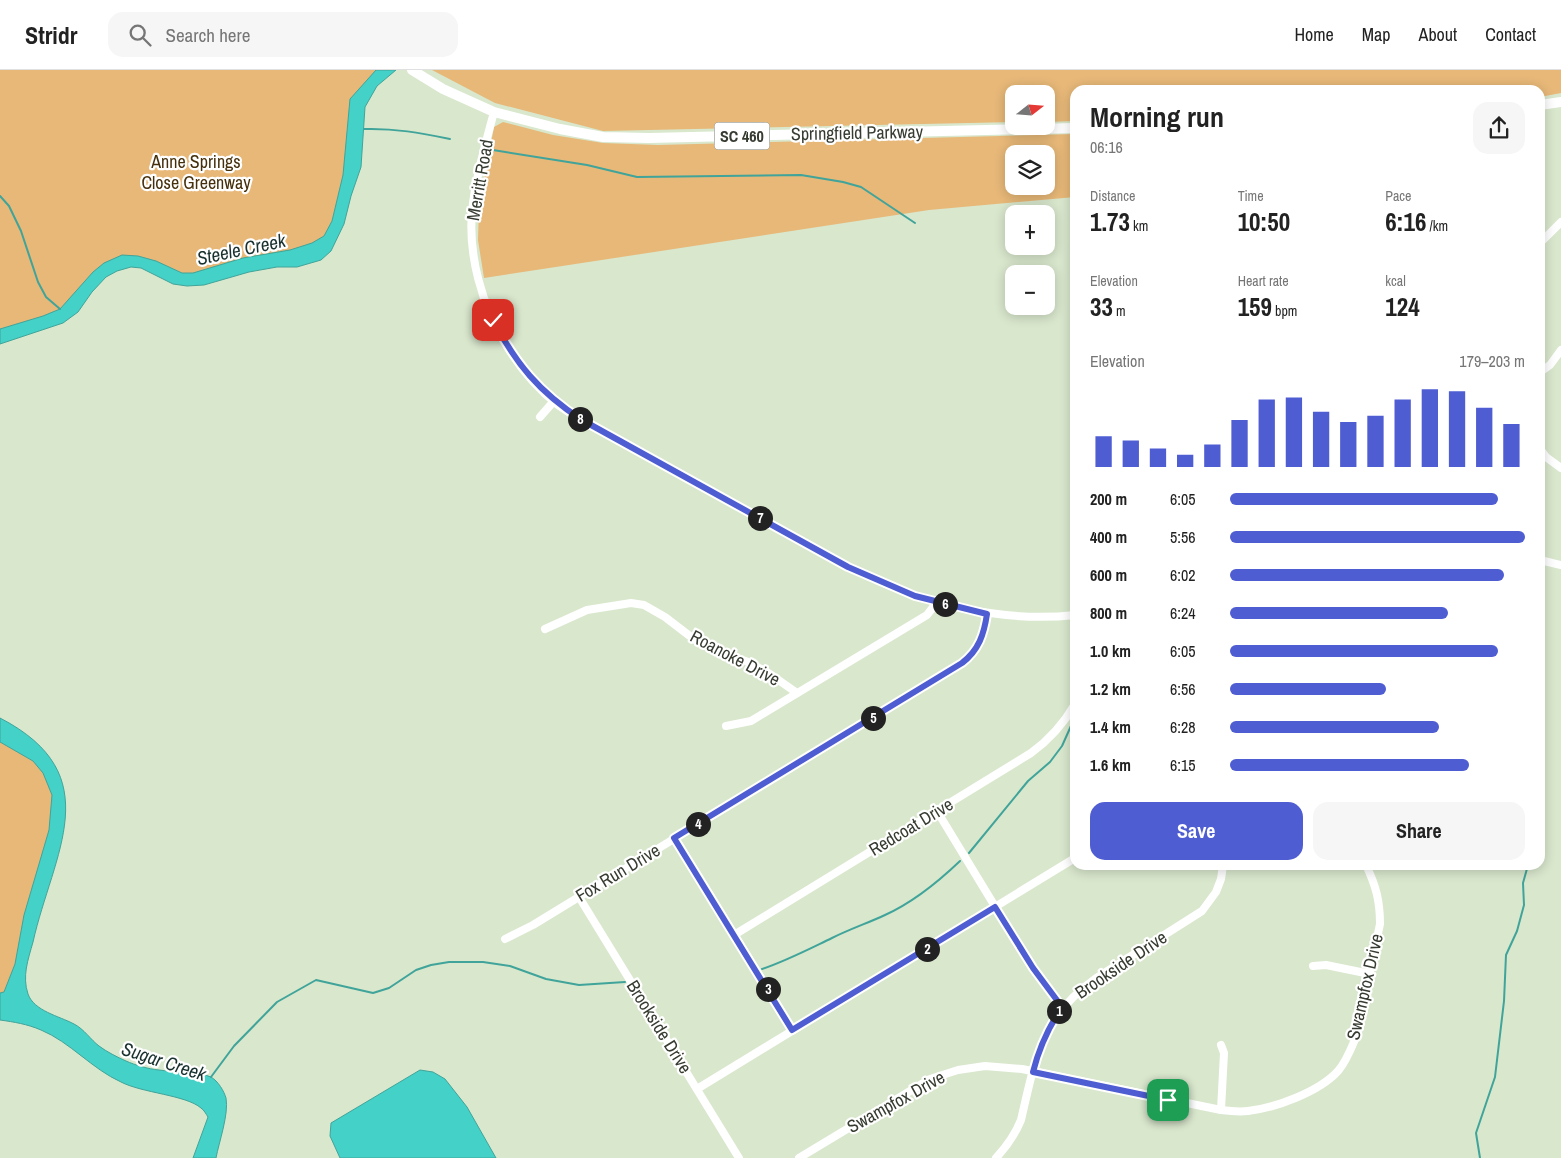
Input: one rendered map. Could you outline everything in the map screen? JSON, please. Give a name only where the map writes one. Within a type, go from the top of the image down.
[{"type":"main road","name":"Springfield Parkway","points":[[416,72],[443,89],[494,112],[560,129],[603,137],[649,138],[1070,128]]},
{"type":"main road","points":[[1545,104],[1561,102]]},
{"type":"street","name":"Merritt Road","points":[[494,112],[484,146],[473,205],[472,235],[475,263],[485,302],[507,347],[533,380],[554,401],[582,420],[848,567],[890,586],[937,602],[987,614],[1056,617],[1070,616]]},
{"type":"street","points":[[1545,238],[1561,222]]},
{"type":"street","points":[[1545,368],[1561,350]]},
{"type":"street","points":[[540,417],[554,401]]},
{"type":"street","points":[[1545,456],[1561,468]]},
{"type":"street","points":[[1545,561],[1561,565]]},
{"type":"street","name":"Roanoke Drive","points":[[545,629],[587,610],[631,603],[644,605],[665,617],[695,640],[727,656],[746,661],[767,672],[797,693],[926,615],[937,602]]},
{"type":"street","name":"Fox Run Drive","points":[[505,939],[533,925],[962,663],[977,648],[987,614]]},
{"type":"street","points":[[726,726],[750,721],[797,693]]},
{"type":"street","name":"Redcoat Drive","points":[[734,935],[1017,762],[1044,744],[1070,712]]},
{"type":"street","points":[[937,811],[1033,968],[1062,1007]]},
{"type":"street","points":[[674,838],[792,1030]]},
{"type":"street","points":[[697,1089],[1070,861]]},
{"type":"street","name":"Brookside Drive","points":[[996,1158],[1018,1130],[1039,1048],[1062,1007],[1095,979],[1202,911],[1216,892],[1222,870]]},
{"type":"street","name":"Swampfox Drive","points":[[799,1158],[930,1079],[945,1073],[985,1066],[1033,1072],[1221,1110],[1246,1112],[1265,1108],[1318,1088],[1338,1071],[1349,1054],[1356,1037],[1380,924],[1380,906],[1376,885],[1368,870]]},
{"type":"street","name":"Brookside Drive","points":[[579,897],[739,1158]]},
{"type":"street","points":[[1313,966],[1326,965],[1370,974]]},
{"type":"street","points":[[1221,1045],[1224,1053],[1221,1110]]},
{"type":"green space","name":"Anne Springs Close Greenway","points":[[0,70],[385,70],[376,78],[356,124],[328,242],[214,275],[164,272],[118,263],[75,304],[0,337]]},
{"type":"green space","points":[[432,70],[1561,70],[1561,93],[1545,96],[1545,85],[1070,85],[1070,121],[1055,122],[1055,85],[1005,85],[1005,122],[603,131],[495,103]]},
{"type":"green space","points":[[503,122],[553,135],[603,143],[658,145],[1070,134],[1070,197],[929,210],[484,278],[478,240],[479,208],[494,127]]},
{"type":"green space","points":[[0,730],[26,746],[58,792],[25,949],[0,1006]]},
{"type":"water","points":[[376,70],[396,70],[377,86],[365,107],[361,167],[344,224],[331,251],[321,260],[297,267],[277,267],[249,272],[204,285],[187,286],[173,284],[141,268],[131,267],[106,277],[92,292],[78,312],[63,323],[0,344],[0,329],[60,309],[93,272],[104,263],[122,255],[138,256],[156,261],[182,273],[193,273],[243,258],[290,250],[312,243],[324,236],[332,221],[343,175],[350,99]]},
{"type":"water","points":[[0,718],[34,740],[54,765],[64,790],[65,818],[60,847],[28,962],[26,987],[28,994],[31,1000],[41,1009],[78,1026],[99,1046],[123,1059],[150,1069],[200,1074],[214,1079],[224,1092],[227,1105],[216,1158],[193,1158],[208,1117],[202,1109],[185,1100],[130,1086],[110,1077],[52,1035],[31,1026],[0,1020],[0,993],[4,992],[15,964],[24,915],[49,830],[52,795],[43,773],[33,761],[0,742]]},
{"type":"water","points":[[420,1070],[433,1072],[445,1079],[467,1107],[496,1158],[340,1158],[330,1136],[331,1123]]},
{"type":"waterway","points":[[364,129],[407,131],[450,139]]},
{"type":"waterway","points":[[493,150],[587,165],[637,177],[801,175],[843,182],[861,187],[915,223]]},
{"type":"waterway","points":[[0,196],[9,206],[21,231],[38,282],[46,297],[60,309]]},
{"type":"waterway","points":[[969,853],[1028,781],[1050,762],[1062,746],[1070,728]]},
{"type":"waterway","points":[[762,969],[789,959],[896,910],[925,891],[960,861]]},
{"type":"waterway","points":[[1480,1158],[1476,1133],[1495,1077],[1504,1001],[1506,955],[1517,931],[1524,905],[1523,883],[1527,870]]},
{"type":"waterway","name":"Sugar Creek","points":[[211,1077],[234,1046],[277,1002],[316,980],[373,993],[389,988],[416,970],[431,965],[449,962],[483,962],[510,966],[546,979],[579,985],[625,982]]},
{"type":"route","points":[[493,320],[507,347],[533,380],[554,401],[582,420],[848,567],[915,596],[987,614],[977,648],[962,663],[674,838],[792,1030],[995,907],[1033,968],[1062,1007],[1039,1048],[1033,1072],[1168,1100]]},
{"type":"water label","name":"Steele Creek","points":[[241,249]]}]
